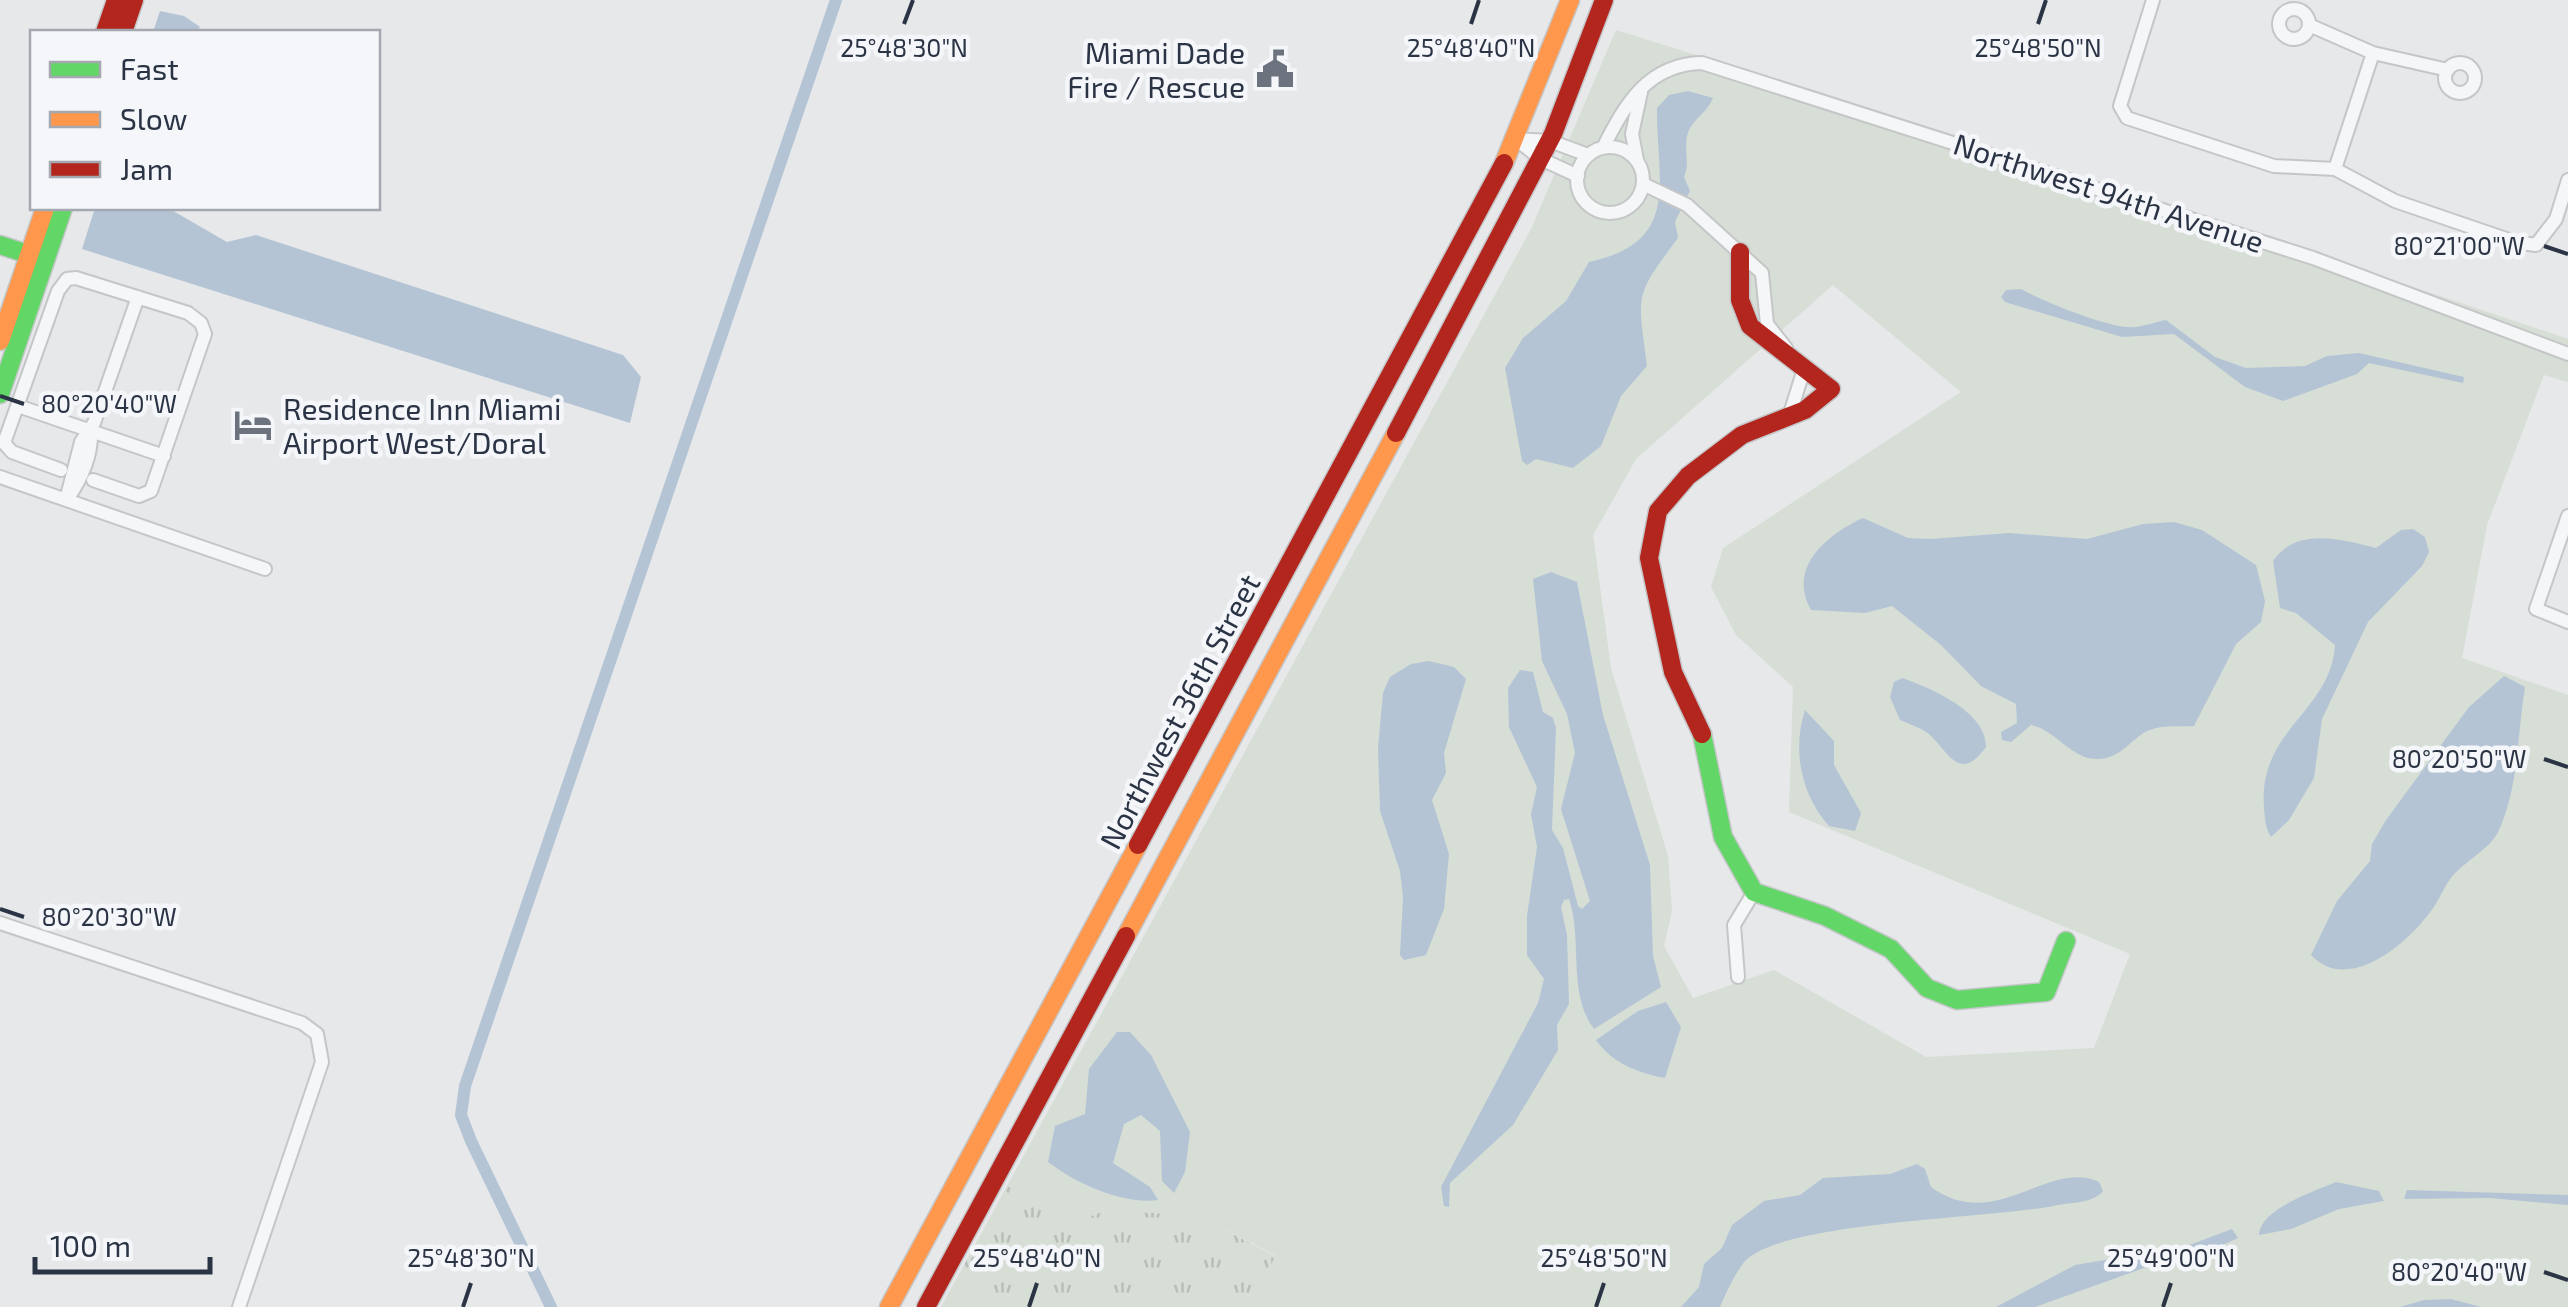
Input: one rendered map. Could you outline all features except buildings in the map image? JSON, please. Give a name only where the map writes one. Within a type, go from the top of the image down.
[{"type":"main road","points":[[106,30],[116,0]]},
{"type":"main road","points":[[124,30],[134,0]]},
{"type":"main road","name":"Northwest 36th Street","points":[[889,1307],[1516,139],[1570,0]]},
{"type":"main road","name":"Northwest 36th Street","points":[[926,1307],[1542,159],[1604,0]]},
{"type":"main road","points":[[0,394],[37,257],[45,210]]},
{"type":"main road","points":[[0,341],[37,257],[63,210]]},
{"type":"main road","points":[[0,245],[37,257]]},
{"type":"main road","points":[[1740,252],[1740,300],[1750,326],[1832,389],[1788,417],[1742,435],[1688,476],[1658,511],[1650,558],[1674,672],[1700,725],[1723,837],[1754,892],[1825,916],[1891,950],[1928,988],[1957,1000],[2046,992],[2066,941]]},
{"type":"main road","points":[[1360,432],[1388,448]]},
{"type":"main road","points":[[1289,566],[1316,582]]},
{"type":"main road","points":[[1204,723],[1232,739]]},
{"type":"main road","points":[[1124,872],[1151,888]]},
{"type":"main road","points":[[961,1174],[988,1190]]},
{"type":"street","points":[[2153,0],[2123,92],[2120,106],[2124,114],[2274,166],[2335,169],[2395,202],[2516,242],[2536,244],[2556,219],[2568,180]]},
{"type":"street","points":[[2309,25],[2372,53],[2448,70]]},
{"type":"street","points":[[2335,169],[2372,53]]},
{"type":"street","name":"Northwest 94th Avenue","points":[[1646,81],[1682,63],[1702,63],[2313,258],[2568,354]]},
{"type":"street","points":[[1646,81],[1631,97],[1602,148],[1588,156],[1578,176],[1585,202],[1603,213],[1625,210],[1649,187]]},
{"type":"street","points":[[1646,81],[1636,105],[1632,134],[1638,163],[1649,187],[1688,204],[1740,252]]},
{"type":"street","points":[[1516,139],[1550,140],[1588,156]]},
{"type":"street","points":[[1516,139],[1542,159],[1578,176]]},
{"type":"street","points":[[1602,148],[1621,150],[1638,163]]},
{"type":"street","points":[[61,470],[6,448],[63,282],[81,278],[192,315],[204,334],[164,456],[147,495],[93,480]]},
{"type":"street","points":[[66,500],[79,482],[91,447],[91,432],[138,297]]},
{"type":"street","points":[[1788,417],[1804,370]]},
{"type":"street","points":[[18,406],[164,456]]},
{"type":"street","points":[[0,477],[265,569]]},
{"type":"street","points":[[2568,516],[2536,610],[2568,622]]},
{"type":"street","points":[[1738,977],[1734,925],[1754,892]]},
{"type":"street","points":[[0,922],[302,1023],[320,1040],[322,1062],[239,1307]]},
{"type":"green space","points":[[1616,30],[2089,178],[2568,339],[2568,382],[2544,375],[2487,525],[2462,658],[2568,695],[2568,1307],[1252,1307],[1275,1255],[1198,1216],[1107,1210],[1076,1222],[1007,1186],[1531,229]],"holes":[[[1833,285],[1961,392],[1723,548],[1711,587],[1736,635],[1793,687],[1789,812],[2130,954],[2094,1048],[1926,1057],[1774,970],[1693,998],[1664,946],[1672,911],[1668,856],[1611,668],[1593,535],[1636,459]]]},
{"type":"green space","points":[[1007,1186],[1076,1222],[1107,1210],[1198,1216],[1275,1256],[1252,1307],[941,1307]]},
{"type":"water","points":[[160,11],[184,16],[200,27],[198,30],[154,30]]},
{"type":"water","points":[[1688,91],[1713,98],[1687,136],[1684,177],[1690,191],[1675,222],[1678,238],[1653,273],[1642,297],[1647,366],[1621,396],[1601,446],[1573,468],[1536,459],[1527,465],[1522,461],[1505,368],[1523,338],[1566,301],[1589,262],[1619,253],[1639,240],[1652,223],[1660,183],[1657,108],[1669,95]]},
{"type":"water","points":[[94,210],[171,210],[227,242],[256,235],[623,355],[641,377],[630,423],[82,249]]},
{"type":"water","points":[[2021,289],[2060,307],[2125,327],[2166,320],[2215,357],[2246,368],[2305,366],[2327,356],[2359,353],[2464,377],[2463,383],[2369,363],[2357,374],[2283,401],[2245,387],[2174,334],[2122,337],[2005,302],[2001,297],[2006,290]]},
{"type":"water","points":[[1863,518],[1908,538],[1931,539],[2009,533],[2087,539],[2143,524],[2174,522],[2202,530],[2256,565],[2265,601],[2261,622],[2236,644],[2194,726],[2153,729],[2114,755],[2100,759],[2081,755],[2031,725],[2011,742],[2002,740],[2001,732],[2017,723],[2016,704],[1981,686],[1941,645],[1892,606],[1865,613],[1811,610],[1805,595],[1807,567],[1824,544]]},
{"type":"water","points":[[2413,529],[2425,537],[2429,552],[2422,566],[2368,622],[2322,719],[2314,778],[2289,820],[2271,837],[2264,807],[2265,780],[2272,758],[2321,688],[2331,668],[2335,645],[2296,613],[2280,608],[2273,561],[2283,550],[2307,539],[2335,539],[2376,548],[2401,530]]},
{"type":"water","points":[[1551,572],[1577,582],[1603,715],[1650,865],[1653,956],[1661,987],[1594,1029],[1581,999],[1573,915],[1569,899],[1564,900],[1561,907],[1567,935],[1569,1004],[1557,1025],[1558,1050],[1513,1125],[1450,1183],[1449,1207],[1444,1206],[1441,1187],[1538,1003],[1544,979],[1527,955],[1527,916],[1537,847],[1531,814],[1537,787],[1509,727],[1508,688],[1520,670],[1533,672],[1543,712],[1553,718],[1556,728],[1552,830],[1563,848],[1578,906],[1582,909],[1590,901],[1561,809],[1575,753],[1567,714],[1542,661],[1533,579]]},
{"type":"water","points":[[1429,661],[1454,667],[1466,679],[1444,753],[1446,773],[1432,800],[1449,854],[1444,909],[1426,955],[1404,960],[1400,955],[1400,871],[1380,811],[1378,748],[1383,693],[1390,677],[1411,664]]},
{"type":"water","points":[[2504,676],[2525,687],[2510,796],[2495,837],[2456,872],[2421,924],[2393,950],[2359,967],[2342,970],[2326,966],[2311,955],[2337,901],[2370,861],[2372,844],[2386,820],[2469,707]]},
{"type":"water","points":[[1902,678],[1968,712],[1984,734],[1986,747],[1977,758],[1962,764],[1955,761],[1927,733],[1900,720],[1890,697],[1894,682]]},
{"type":"water","points":[[1805,710],[1834,741],[1834,765],[1861,813],[1855,831],[1829,826],[1806,786],[1799,756]]},
{"type":"water","points":[[1666,1002],[1681,1027],[1665,1078],[1626,1066],[1596,1040],[1638,1011]]},
{"type":"water","points":[[1117,1032],[1130,1032],[1151,1055],[1190,1132],[1185,1172],[1174,1193],[1162,1181],[1160,1131],[1141,1115],[1124,1124],[1113,1163],[1150,1187],[1158,1200],[1130,1199],[1100,1191],[1048,1162],[1055,1126],[1085,1114],[1089,1069]]},
{"type":"water","points":[[1917,1164],[1925,1169],[1931,1187],[1955,1199],[1977,1203],[2080,1177],[2099,1182],[2103,1191],[2080,1202],[1803,1237],[1769,1247],[1746,1260],[1720,1307],[1681,1307],[1699,1287],[1704,1264],[1722,1248],[1732,1225],[1764,1201],[1800,1195],[1823,1178],[1890,1174]]},
{"type":"water","points":[[2336,1182],[2379,1191],[2384,1201],[2339,1209],[2291,1229],[2259,1235],[2268,1217],[2278,1209]]},
{"type":"water","points":[[2407,1190],[2568,1195],[2568,1205],[2490,1198],[2404,1199]]},
{"type":"water","points":[[2232,1229],[2238,1238],[2203,1254],[2144,1268],[2035,1307],[1996,1307],[2075,1265],[2184,1247]]},
{"type":"water","points":[[2451,1299],[2481,1307],[2400,1307],[2424,1300]]},
{"type":"waterway","points":[[551,1307],[471,1141],[461,1115],[465,1086],[836,0]]},
{"type":"traffic: fast","points":[[0,394],[62,210]]},
{"type":"traffic: fast","points":[[0,245],[40,258]]},
{"type":"traffic: fast","points":[[1702,734],[1723,837],[1754,892],[1825,916],[1891,949],[1927,988],[1957,1000],[2046,992],[2066,941]]},
{"type":"traffic: slow","points":[[1504,163],[1570,0]]},
{"type":"traffic: slow","points":[[0,341],[44,210]]},
{"type":"traffic: slow","points":[[1126,936],[1396,433]]},
{"type":"traffic: slow","points":[[889,1307],[1138,845]]},
{"type":"traffic: jam","points":[[106,30],[116,0]]},
{"type":"traffic: jam","points":[[124,30],[134,0]]},
{"type":"traffic: jam","points":[[1396,433],[1553,134],[1604,0]]},
{"type":"traffic: jam","points":[[1138,845],[1504,163]]},
{"type":"traffic: jam","points":[[1702,734],[1673,672],[1649,558],[1658,511],[1688,476],[1742,435],[1805,410],[1831,389],[1750,326],[1740,300],[1740,252]]},
{"type":"traffic: jam","points":[[926,1307],[1126,936]]},
{"type":"place","name":"Miami Dade Fire / Rescue","points":[[1275,69]]},
{"type":"place","name":"Residence Inn Miami Airport West/Doral","points":[[253,425]]}]
